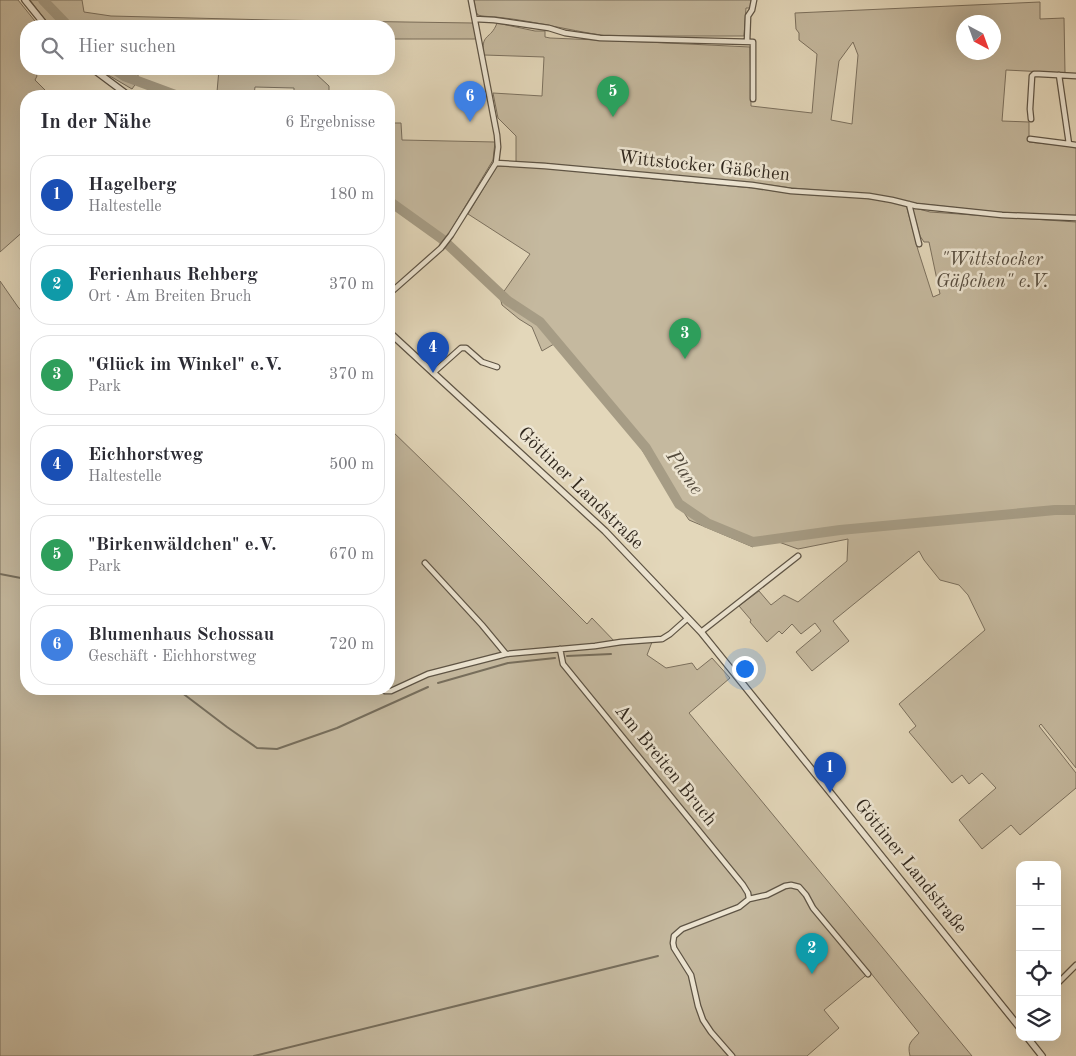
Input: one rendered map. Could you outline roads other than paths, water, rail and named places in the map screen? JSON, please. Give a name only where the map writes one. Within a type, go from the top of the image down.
[{"type":"street","points":[[25,0],[41,20]]},
{"type":"street","points":[[395,289],[441,248],[496,163],[497,135],[471,0]]},
{"type":"street","points":[[747,42],[748,16],[752,10],[754,0]]},
{"type":"street","points":[[475,19],[549,28],[600,38],[753,42],[753,99]]},
{"type":"street","points":[[1031,119],[1032,76],[1034,74],[1076,76]]},
{"type":"street","points":[[1059,74],[1069,144]]},
{"type":"street","points":[[100,75],[121,90]]},
{"type":"street","points":[[1030,139],[1076,145]]},
{"type":"street","name":"Wittstocker Gäßchen","points":[[496,163],[752,185],[791,191],[869,196],[909,204],[1002,214],[1076,218]]},
{"type":"street","points":[[909,204],[919,244]]},
{"type":"street","name":"Göttiner Landstraße","points":[[395,338],[606,532],[701,632],[1016,1021]]},
{"type":"street","points":[[433,373],[461,348],[466,348],[482,362],[497,367]]},
{"type":"street","points":[[701,632],[798,556]]},
{"type":"street","points":[[425,563],[506,654]]},
{"type":"street","points":[[395,689],[428,674],[506,654],[662,639],[688,618]]},
{"type":"street","name":"Am Breiten Bruch","points":[[560,650],[563,664],[743,885],[749,899]]},
{"type":"street","points":[[732,1056],[703,1020],[692,979],[674,948],[674,936],[682,929],[739,907],[749,899],[767,895],[791,885],[798,887],[806,895],[813,908],[868,974]]},
{"type":"street","points":[[1061,980],[1076,965]]},
{"type":"street","points":[[1030,1041],[1042,1056]]},
{"type":"waterway","name":"Plane","points":[[43,0],[62,20]]},
{"type":"waterway","name":"Plane","points":[[123,75],[162,90]]},
{"type":"waterway","name":"Plane","points":[[395,205],[442,239],[508,301],[540,322],[646,448],[679,504],[707,523],[753,542],[840,530],[1055,510],[1076,510]]},
{"type":"waterway","points":[[0,574],[20,578]]},
{"type":"waterway","points":[[567,656],[611,654]]},
{"type":"waterway","points":[[438,683],[508,663],[555,658]]},
{"type":"waterway","points":[[185,695],[257,748],[277,749],[337,728],[428,687]]},
{"type":"waterway","points":[[254,1056],[658,956]]},
{"type":"place","name":"\"Birkenwäldchen\" e.V.","points":[[613,117]]},
{"type":"place","name":"Blumenhaus Schossau","points":[[470,122]]},
{"type":"place","name":"\"Glück im Winkel\" e.V.","points":[[685,359]]},
{"type":"place","name":"Eichhorstweg","points":[[433,373]]},
{"type":"place","name":"Hagelberg","points":[[830,793]]},
{"type":"place","name":"Ferienhaus Rehberg","points":[[812,974]]},
{"type":"park label","name":"\"Wittstocker Gäßchen\" e.V.","points":[[992,271]]}]
